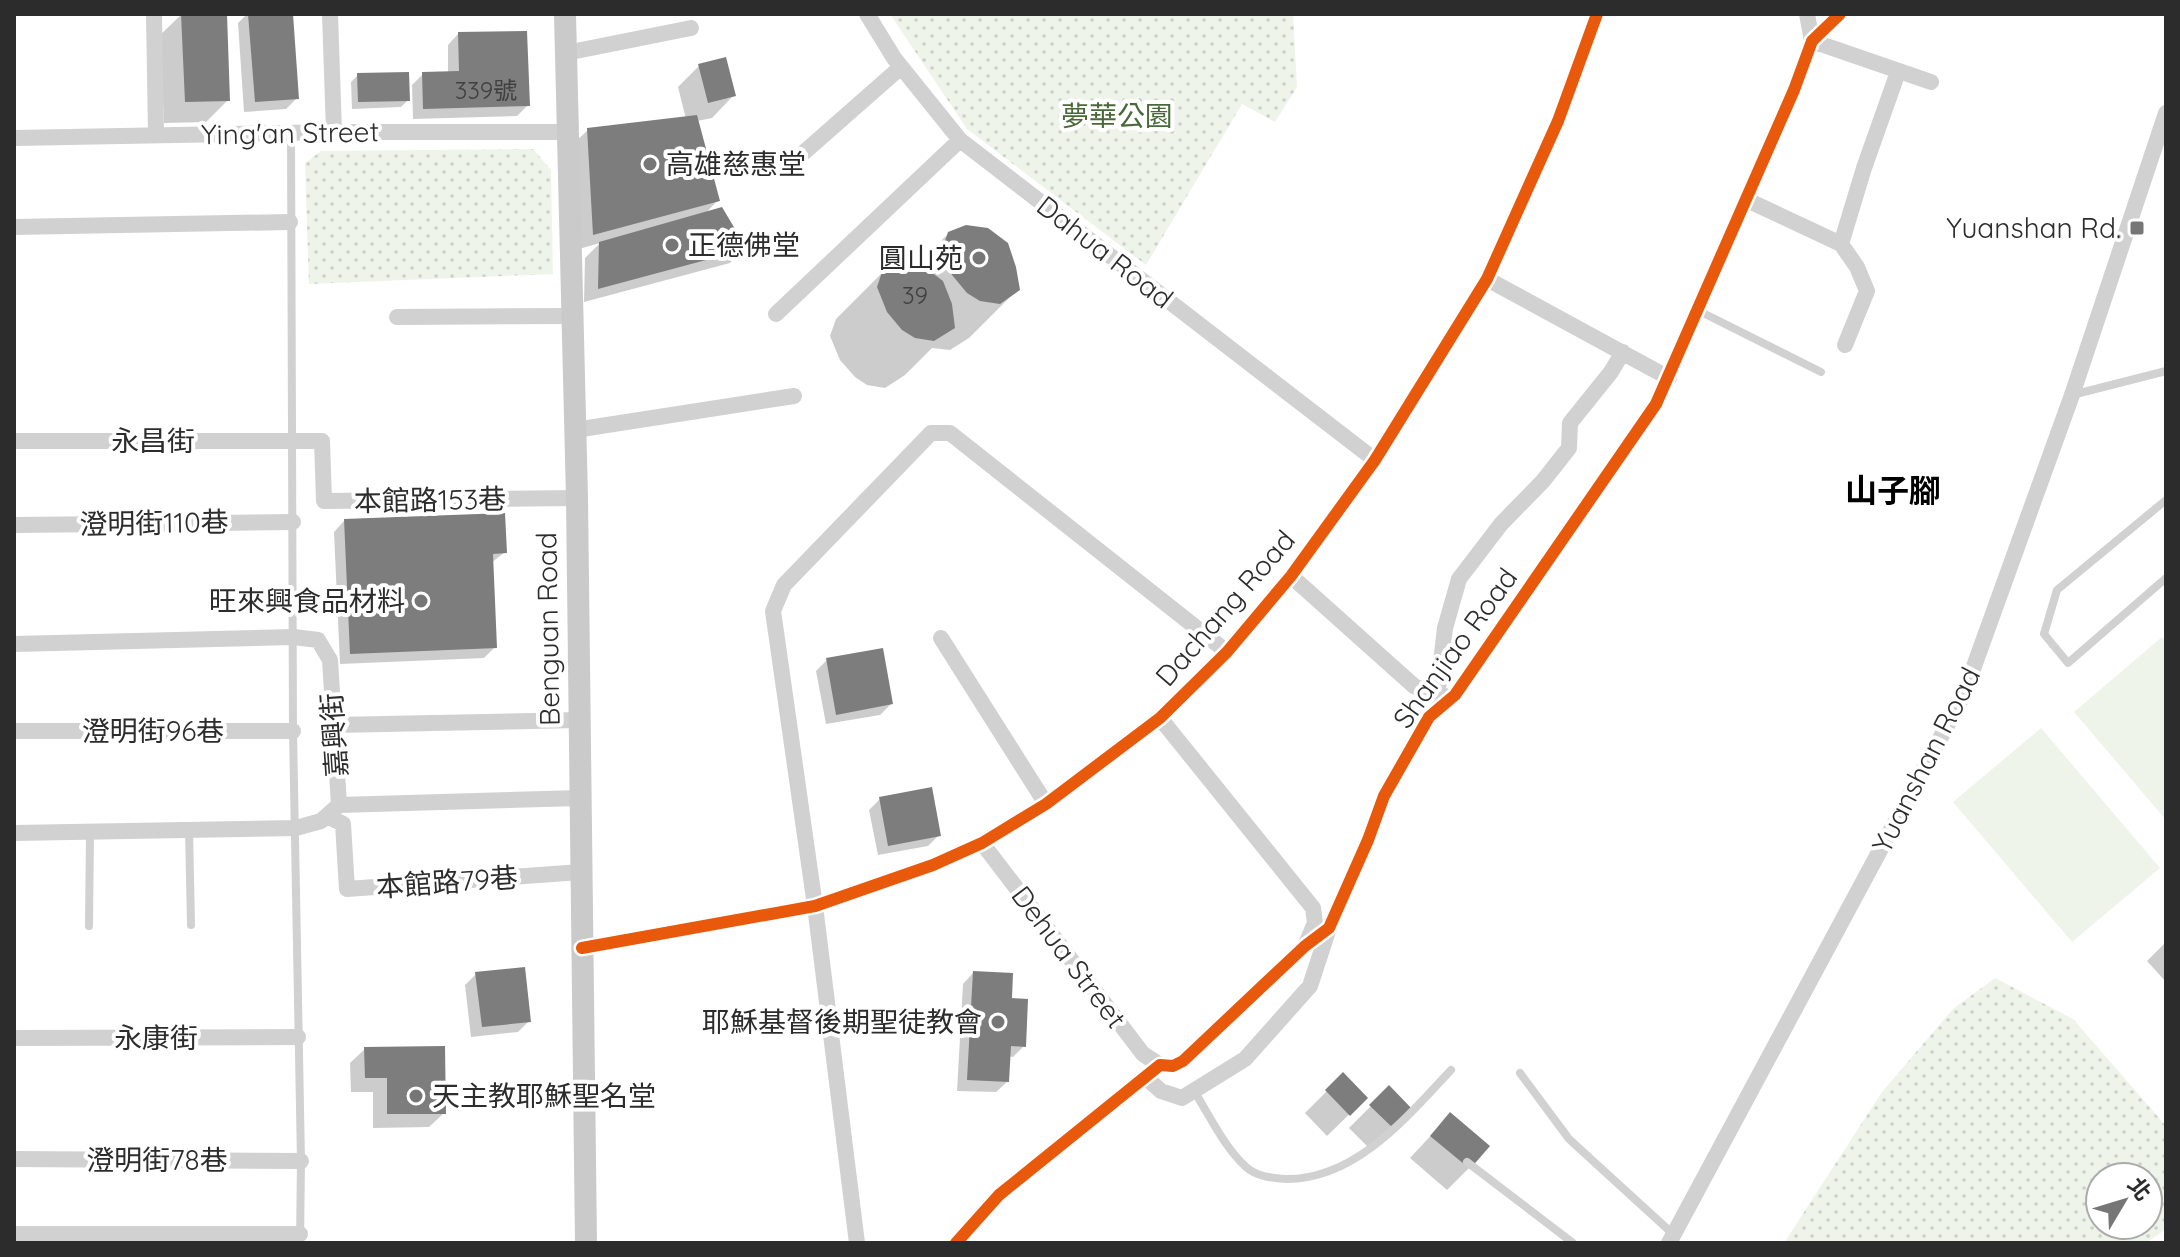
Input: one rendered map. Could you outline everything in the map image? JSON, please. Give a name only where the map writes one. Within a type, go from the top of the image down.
[{"type":"street","points":[[154,14],[156,135]]},
{"type":"street","points":[[330,14],[334,132]]},
{"type":"street","name":"Benguan Road","points":[[565,14],[577,498],[586,1243]]},
{"type":"street","name":"Dahua Road","points":[[867,14],[901,67],[960,140],[1375,460]]},
{"type":"street","name":"Dachang Road","points":[[582,948],[815,906],[933,865],[982,843],[1046,804],[1160,718],[1227,652],[1291,576],[1375,460],[1487,279],[1558,121],[1597,14]]},
{"type":"street","points":[[1807,14],[1812,41],[1931,82]]},
{"type":"street","name":"Shanjiao Road","points":[[1194,1090],[1245,1059],[1310,986],[1329,928],[1384,796],[1429,717],[1455,695],[1656,404],[1747,200],[1812,41],[1840,14]]},
{"type":"street","points":[[566,53],[691,28]]},
{"type":"street","points":[[801,155],[901,67]]},
{"type":"street","points":[[1841,244],[1898,72]]},
{"type":"street","name":"Yuanshan Road","points":[[1671,1239],[1964,694],[2072,395],[2166,113]]},
{"type":"street","name":"Ying'an Street","points":[[14,138],[334,132],[567,132]]},
{"type":"street","points":[[776,314],[960,140]]},
{"type":"street","points":[[1747,200],[1841,244],[1857,267],[1867,291],[1845,345]]},
{"type":"street","points":[[14,227],[290,222]]},
{"type":"street","points":[[1487,279],[1669,378]]},
{"type":"street","points":[[397,317],[572,316]]},
{"type":"street","points":[[1437,697],[1445,628],[1459,579],[1501,524],[1543,481],[1569,448],[1570,423],[1623,352]]},
{"type":"street","points":[[575,430],[794,396]]},
{"type":"street","points":[[857,1243],[815,906],[773,611],[784,585],[931,433],[950,433],[1227,652]]},
{"type":"street","name":"永昌街","points":[[14,441],[293,441]]},
{"type":"street","name":"本館路153巷","points":[[293,441],[322,441],[324,501],[577,498]]},
{"type":"street","name":"澄明街110巷","points":[[14,525],[293,522]]},
{"type":"street","points":[[1291,576],[1414,686],[1437,697],[1455,695]]},
{"type":"street","name":"嘉興街","points":[[14,644],[294,637],[318,640],[330,660],[334,725],[333,810],[321,821],[296,828],[14,833]]},
{"type":"street","points":[[941,638],[1046,804]]},
{"type":"street","points":[[1160,718],[1313,908],[1315,923],[1305,946]]},
{"type":"street","points":[[334,725],[579,720]]},
{"type":"street","name":"澄明街96巷","points":[[14,731],[293,731]]},
{"type":"street","points":[[333,810],[580,798]]},
{"type":"street","name":"本館路79巷","points":[[333,810],[343,824],[347,889],[581,872]]},
{"type":"street","name":"Dehua Street","points":[[982,843],[1143,1054],[1160,1065]]},
{"type":"street","name":"Shanjiao Road","points":[[956,1243],[999,1195],[1160,1065],[1173,1066],[1183,1061],[1305,946],[1329,928]]},
{"type":"street","name":"永康街","points":[[14,1038],[298,1037]]},
{"type":"street","points":[[1145,1077],[1161,1091],[1182,1098],[1194,1090]]},
{"type":"street","name":"澄明街78巷","points":[[14,1159],[301,1161]]},
{"type":"street","points":[[14,1234],[90,1240],[300,1238]]},
{"type":"lane","points":[[291,133],[293,731],[300,1238]]},
{"type":"lane","points":[[1699,311],[1821,372]]},
{"type":"lane","points":[[2072,395],[2166,371]]},
{"type":"lane","points":[[2166,500],[2057,590],[2044,634],[2068,663],[2166,578]]},
{"type":"lane","points":[[189,830],[191,925]]},
{"type":"lane","points":[[89,926],[90,832]]},
{"type":"lane","points":[[1194,1090],[1225,1141],[1247,1169],[1269,1178],[1306,1179],[1356,1160],[1415,1109],[1451,1070]]},
{"type":"lane","points":[[1520,1073],[1569,1139],[1671,1239]]},
{"type":"lane","points":[[1467,1162],[1573,1243]]},
{"type":"green space","name":"夢華公園","points":[[890,14],[1293,14],[1297,87],[1275,122],[1242,104],[1146,265],[967,129]]},
{"type":"green space","points":[[533,149],[551,170],[553,274],[309,284],[305,163],[321,151]]},
{"type":"green space","points":[[2162,637],[2166,642],[2166,820],[2074,712]]},
{"type":"green space","points":[[2041,728],[2160,868],[2072,942],[1953,802]]},
{"type":"green space","points":[[1995,978],[2073,1019],[2166,1126],[2166,1229],[2164,1230],[2164,1161],[2084,1161],[2084,1241],[2149,1241],[1784,1243],[1882,1092],[1953,1009]]},
{"type":"building","points":[[181,14],[227,14],[230,101],[185,102]]},
{"type":"building","points":[[248,14],[293,14],[299,99],[255,102]]},
{"type":"building","points":[[527,31],[530,106],[423,109],[422,72],[459,71],[458,32]]},
{"type":"building","points":[[726,57],[736,96],[708,103],[698,64]]},
{"type":"building","points":[[409,72],[410,101],[358,102],[357,73]]},
{"type":"building","name":"高雄慈惠堂","points":[[697,115],[720,201],[593,235],[587,128]]},
{"type":"building","name":"正德佛堂","points":[[722,207],[747,249],[598,289],[599,242]]},
{"type":"building","name":"圓山苑","points":[[966,225],[988,228],[1008,243],[1020,290],[1000,304],[980,301],[967,293],[952,275],[942,250],[948,232]]},
{"type":"building","name":"圓山苑","points":[[902,262],[923,266],[943,281],[952,304],[955,328],[934,341],[915,338],[902,330],[887,312],[877,287],[883,269]]},
{"type":"building","name":"旺來興食品材料","points":[[505,513],[507,553],[493,554],[497,648],[350,654],[344,519]]},
{"type":"building","points":[[883,648],[893,704],[836,715],[826,658]]},
{"type":"building","points":[[932,787],[941,836],[888,846],[879,797]]},
{"type":"building","points":[[525,967],[531,1022],[482,1027],[475,972]]},
{"type":"building","name":"耶穌基督後期聖徒教會","points":[[973,971],[1013,973],[1012,998],[1028,999],[1026,1047],[1011,1046],[1009,1082],[967,1080]]},
{"type":"building","name":"天主教耶穌聖名堂","points":[[445,1046],[446,1114],[387,1114],[387,1078],[365,1078],[364,1047]]},
{"type":"building","points":[[1343,1072],[1368,1098],[1350,1116],[1325,1090]]},
{"type":"building","points":[[1389,1085],[1413,1110],[1394,1129],[1369,1105]]},
{"type":"building","points":[[1450,1112],[1490,1146],[1470,1169],[1430,1136]]},
{"type":"cycle path","points":[[582,948],[815,906],[933,865],[982,843],[1046,804],[1160,718],[1227,652],[1291,576],[1375,460],[1487,279],[1558,121],[1597,14]]},
{"type":"cycle path","points":[[956,1243],[999,1195],[1160,1065],[1173,1066],[1183,1061],[1305,946],[1329,928],[1384,796],[1429,717],[1455,695],[1656,404],[1794,90],[1812,41],[1840,14]]},
{"type":"place","name":"高雄慈惠堂","points":[[650,164]]},
{"type":"place","name":"Yuanshan Rd.","points":[[2137,228]]},
{"type":"place","name":"正德佛堂","points":[[672,245]]},
{"type":"place","name":"圓山苑","points":[[979,258]]},
{"type":"place","name":"旺來興食品材料","points":[[421,601]]},
{"type":"place","name":"耶穌基督後期聖徒教會","points":[[998,1022]]},
{"type":"place","name":"天主教耶穌聖名堂","points":[[416,1096]]},
{"type":"district","name":"山子腳","points":[[1893,491]]}]
